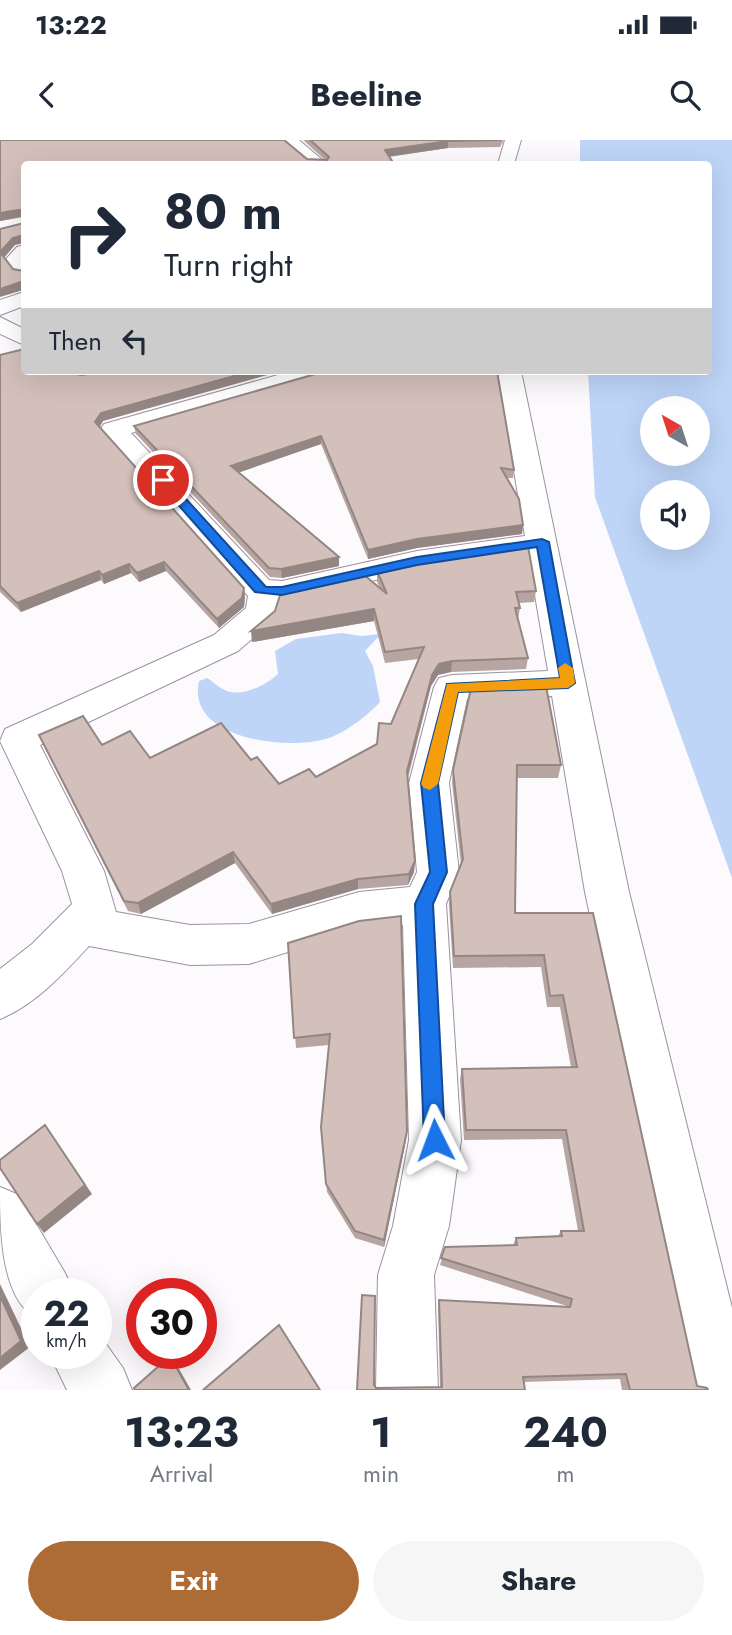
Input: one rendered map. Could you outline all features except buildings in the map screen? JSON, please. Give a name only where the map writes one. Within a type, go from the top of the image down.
[{"type":"street","points":[[289,140],[315,161]]},
{"type":"street","points":[[507,161],[513,140]]},
{"type":"street","points":[[21,254],[15,260],[21,267]]},
{"type":"street","points":[[0,308],[21,300]]},
{"type":"street","points":[[0,324],[21,336]]},
{"type":"street","points":[[305,375],[113,430],[163,480],[260,589],[282,591],[417,561],[542,542]]},
{"type":"street","points":[[510,375],[607,892],[722,1390]]},
{"type":"street","points":[[0,996],[48,958],[96,909],[83,872],[14,766],[18,739],[226,643],[262,612],[265,591]]},
{"type":"street","points":[[407,1390],[406,1275],[421,1226],[435,1140],[424,904],[438,872],[429,783],[452,687],[568,683]]},
{"type":"street","points":[[81,925],[190,945],[249,944],[359,911],[424,904]]},
{"type":"street","points":[[0,1214],[36,1278]]},
{"type":"street","points":[[89,1369],[101,1390]]},
{"type":"water","points":[[580,140],[732,140],[732,878],[595,497],[588,375],[712,375],[712,161],[580,161]]},
{"type":"water","points":[[342,633],[361,636],[381,634],[365,651],[373,666],[380,702],[358,722],[332,737],[293,743],[246,737],[225,729],[209,717],[199,701],[199,681],[207,678],[219,687],[235,693],[251,690],[278,674],[275,651],[296,639]]},
{"type":"slow traffic","points":[[430,784],[445,706],[452,687],[519,687],[568,683],[565,668]]},
{"type":"route","points":[[163,480],[260,589],[265,591],[282,591],[417,561],[542,542],[568,683],[519,687],[452,687],[445,706],[429,783],[438,872],[424,904],[435,1140]]}]
